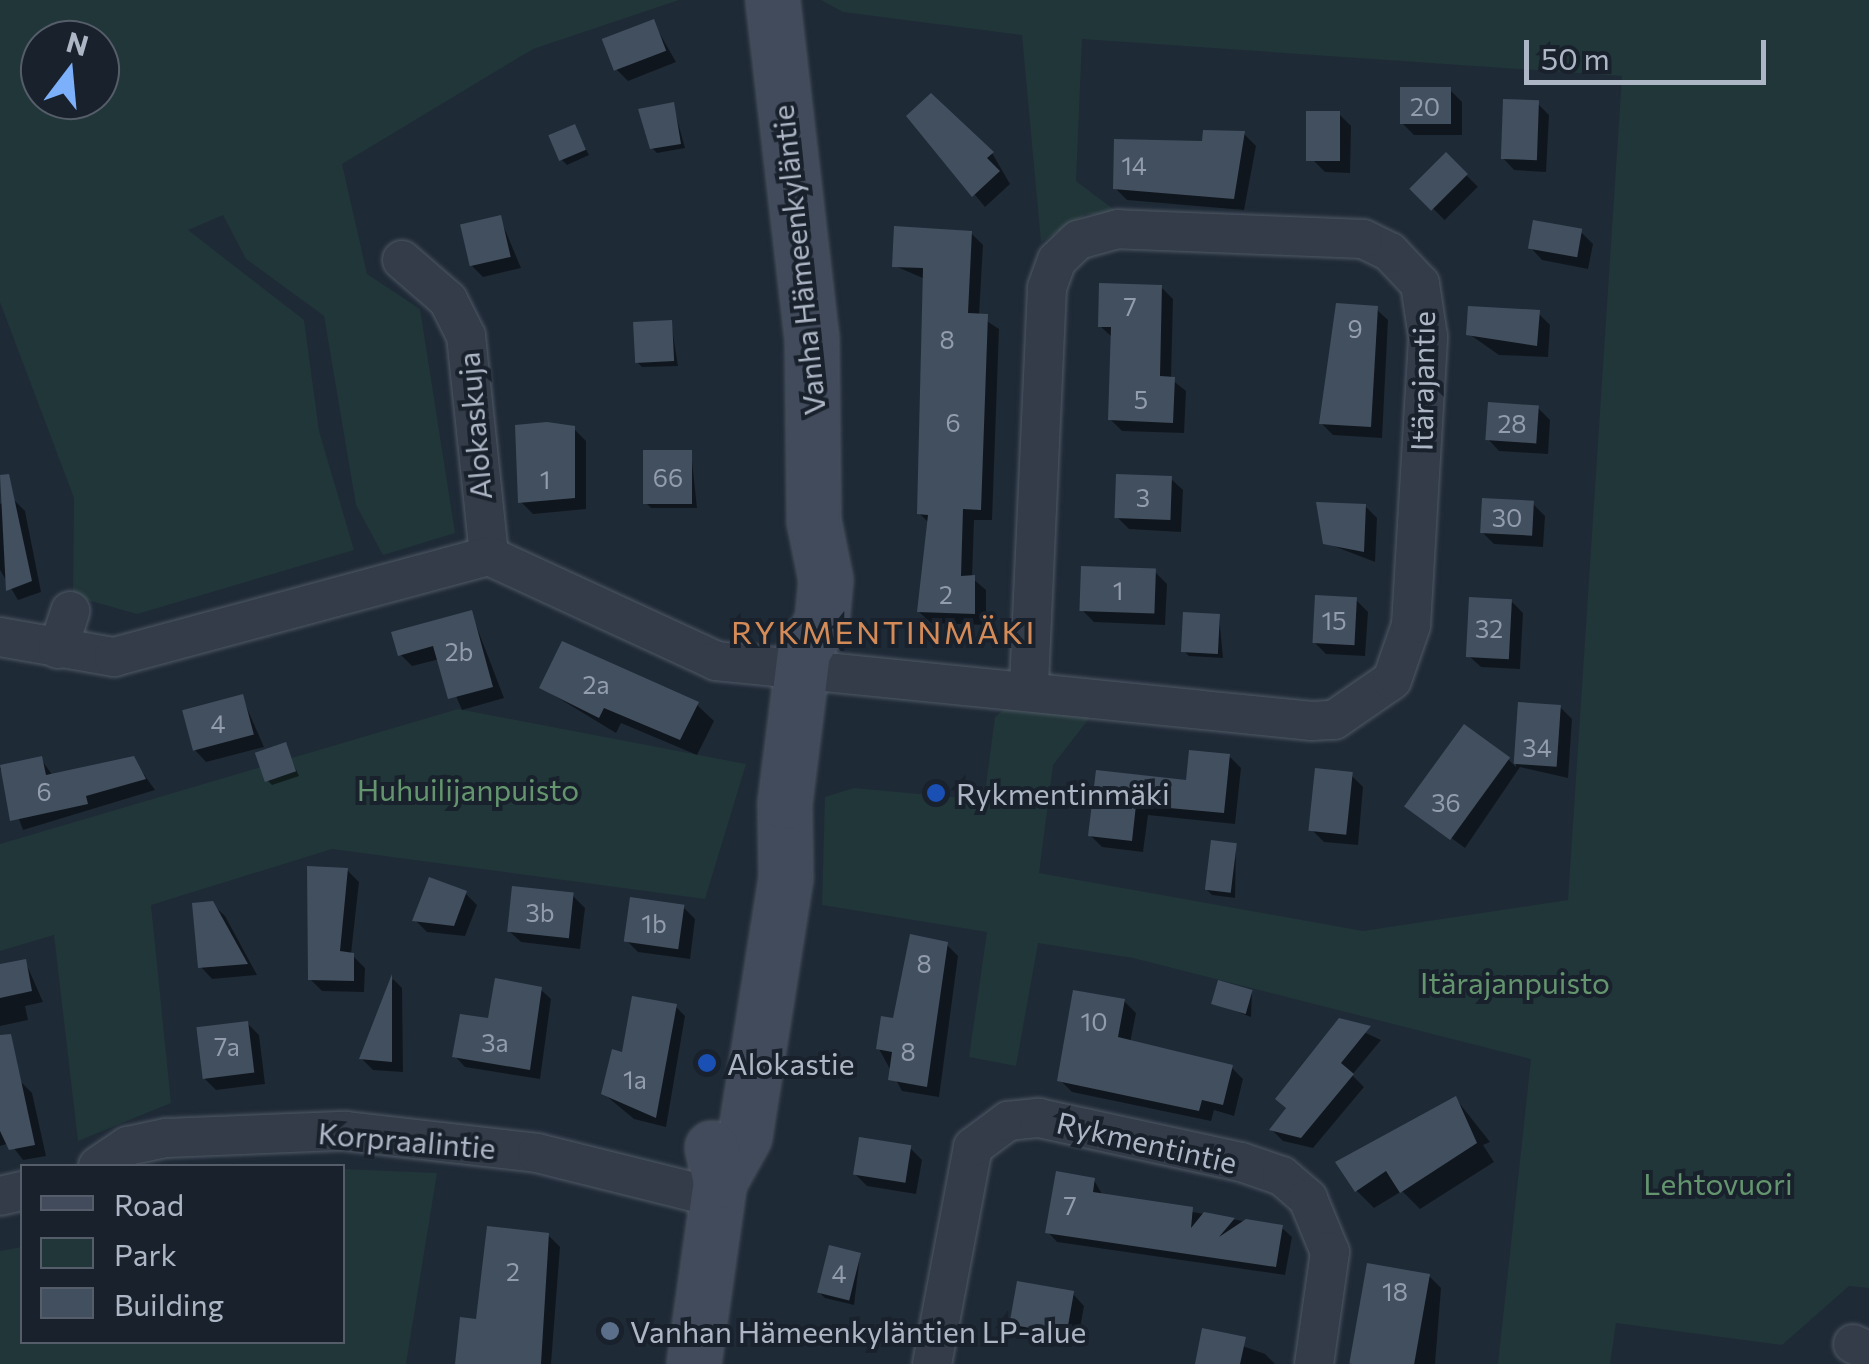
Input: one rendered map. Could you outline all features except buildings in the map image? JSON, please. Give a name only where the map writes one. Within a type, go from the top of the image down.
[{"type":"street","name":"Vanha Hämeenkyläntie","points":[[694,1364],[719,1190],[712,1148],[755,874],[785,803],[803,660],[794,599],[814,521],[812,340],[773,0]]},
{"type":"street","name":"Itärajantie","points":[[803,660],[1029,691],[1312,721],[1358,710],[1384,688],[1411,625],[1428,336],[1420,284],[1390,252],[1362,239],[1118,230],[1078,240],[1057,260],[1047,288],[1029,691]]},
{"type":"street","name":"Alokaskuja","points":[[402,260],[448,300],[466,336],[489,556]]},
{"type":"street","points":[[0,637],[58,649],[140,652],[272,608],[489,556],[716,660],[803,660]]},
{"type":"street","points":[[58,649],[70,611]]},
{"type":"street","name":"Rykmentintie","points":[[932,1364],[973,1147],[1008,1121],[1039,1118],[1241,1162],[1282,1176],[1308,1199],[1330,1252],[1314,1364]]},
{"type":"street","name":"Korpraalintie","points":[[101,1164],[128,1146],[167,1138],[362,1132],[537,1153],[719,1190]]},
{"type":"green space","points":[[0,0],[679,0],[533,49],[342,164],[367,274],[420,309],[455,533],[383,555],[356,505],[324,316],[246,259],[223,215],[188,230],[304,320],[319,431],[354,550],[137,614],[73,596],[74,498],[0,302]]},
{"type":"green space","points":[[821,0],[1869,0],[1869,1288],[1849,1286],[1782,1345],[1616,1323],[1610,1364],[1498,1364],[1531,1059],[1133,958],[1038,943],[1016,1066],[969,1057],[987,932],[822,905],[825,797],[854,788],[984,800],[995,717],[1012,703],[1094,712],[1053,765],[1039,873],[1363,931],[1568,900],[1622,76],[1082,39],[1076,181],[1121,215],[1086,214],[1041,242],[1022,35],[843,12]]},
{"type":"green space","name":"Huhuilijanpuisto","points":[[458,709],[746,764],[705,899],[332,849],[151,905],[171,1103],[78,1141],[54,935],[0,951],[0,844]]},
{"type":"green space","points":[[345,1169],[437,1173],[406,1364],[0,1364],[0,1251],[20,1247],[20,1344],[345,1344]]},
{"type":"place","name":"Rykmentinmäki","points":[[936,793]]},
{"type":"place","name":"Alokastie","points":[[707,1063]]},
{"type":"place","name":"Vanhan Hämeenkyläntien LP-alue","points":[[610,1331]]},
{"type":"district","name":"RYKMENTINMÄKI","points":[[884,631]]},
{"type":"park label","name":"Itärajanpuisto","points":[[1515,982]]},
{"type":"park label","name":"Lehtovuori","points":[[1718,1183]]}]
